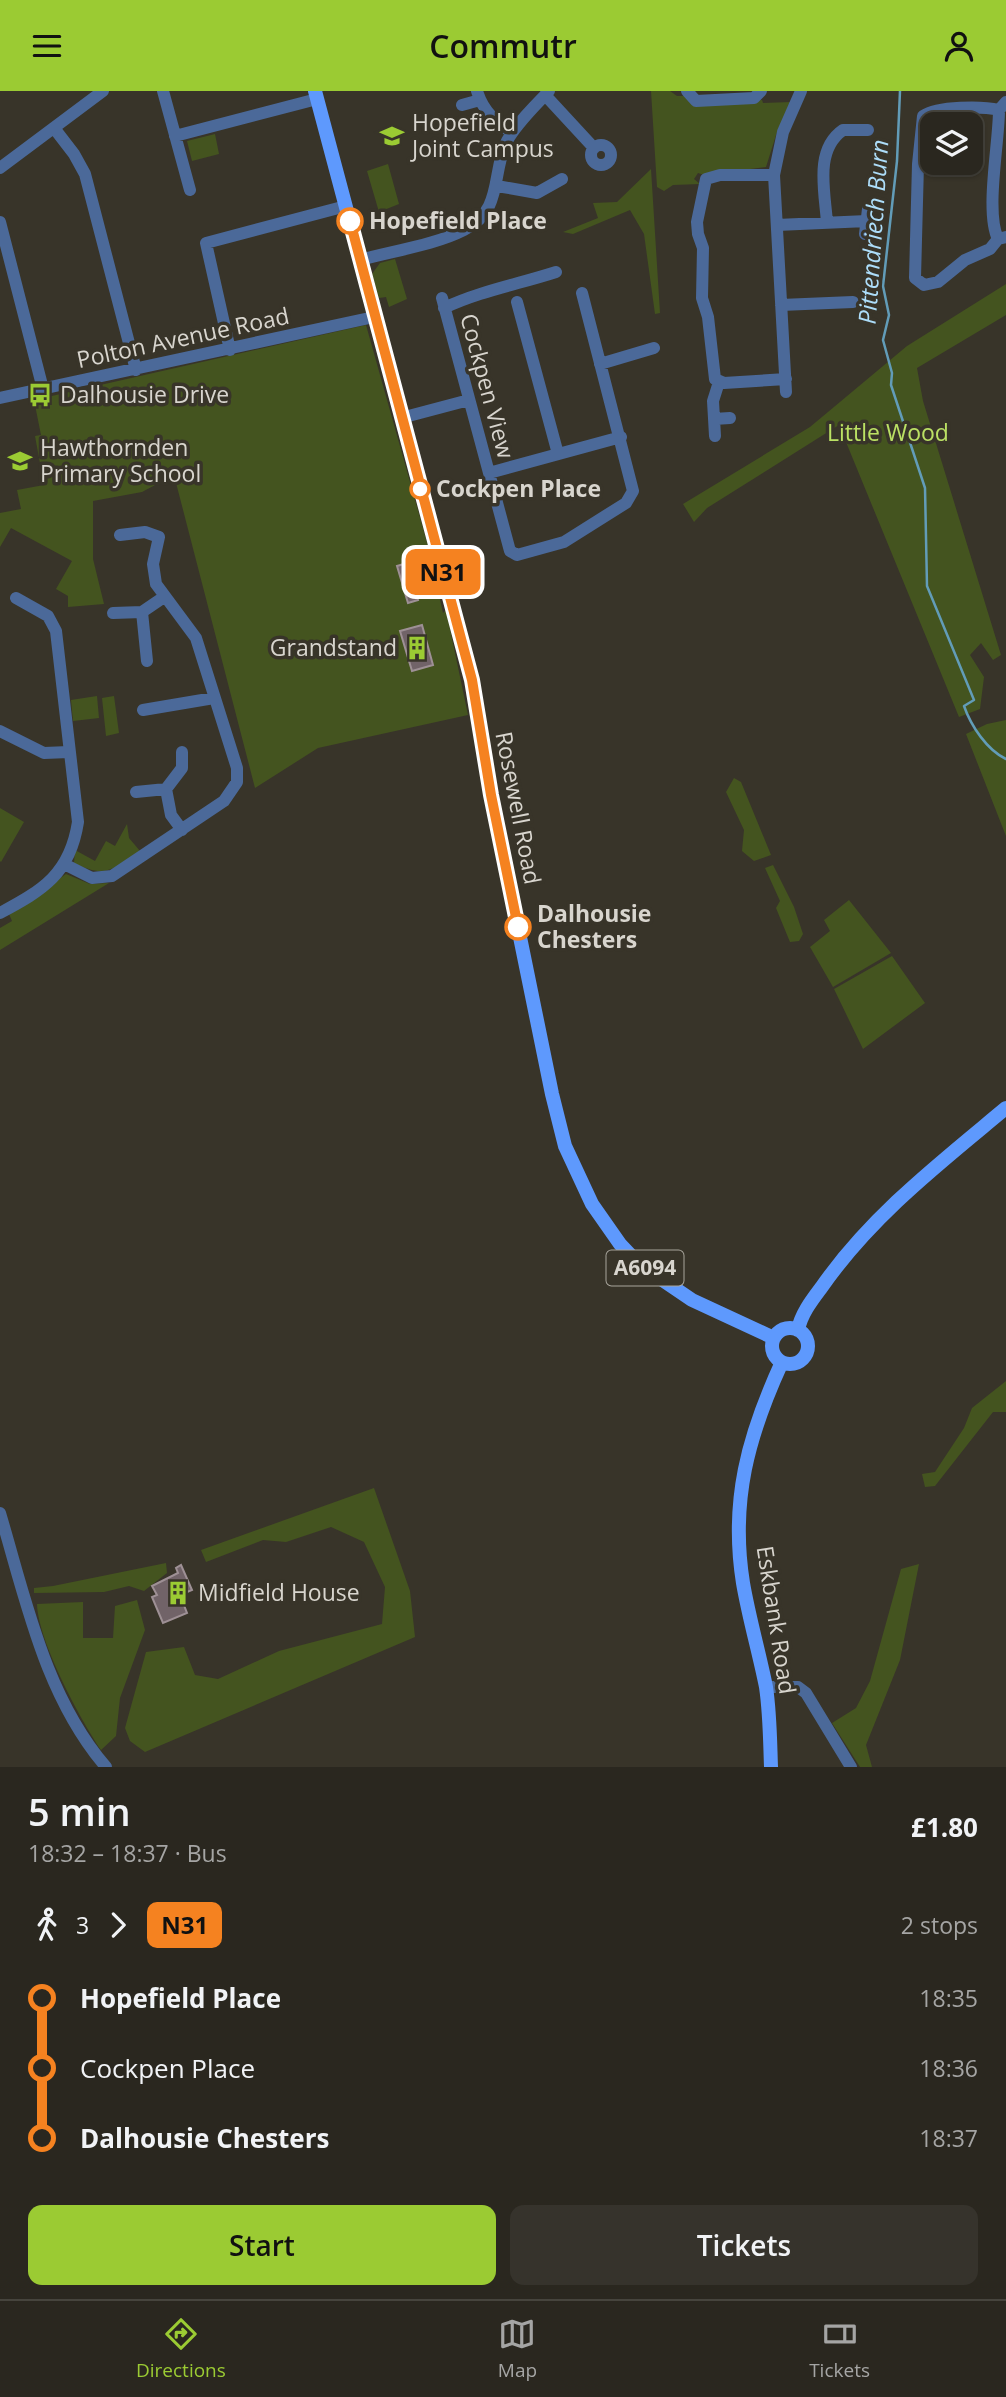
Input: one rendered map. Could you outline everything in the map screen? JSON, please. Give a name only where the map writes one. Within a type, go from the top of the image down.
[{"type":"main road","name":"A6094","points":[[316,95],[374,317]]},
{"type":"main road","name":"Rosewell Road","points":[[374,317],[472,680],[491,795],[549,1082],[565,1146],[592,1203],[620,1244],[639,1264],[692,1300],[774,1338]]},
{"type":"main road","points":[[799,1330],[800,1321],[822,1286],[872,1224],[1006,1108]]},
{"type":"main road","points":[[788,1328],[799,1330],[807,1339],[807,1351],[800,1361],[788,1364],[782,1362],[774,1354],[774,1338],[788,1328]]},
{"type":"main road","name":"Eskbank Road","points":[[771,1767],[766,1687],[743,1581],[738,1520],[742,1475],[758,1413],[782,1362]]},
{"type":"street","points":[[0,168],[103,91]]},
{"type":"street","points":[[163,91],[190,190]]},
{"type":"street","points":[[687,91],[696,101],[754,98],[760,92]]},
{"type":"street","points":[[719,383],[786,386],[774,175],[783,132],[799,102],[801,91]]},
{"type":"street","points":[[360,260],[463,231],[486,211],[497,186],[500,161],[512,133],[547,93],[594,148]]},
{"type":"street","points":[[175,136],[316,95]]},
{"type":"street","points":[[462,105],[479,96],[496,122],[512,133]]},
{"type":"street","points":[[1003,106],[1001,162],[992,224],[1000,240],[931,284],[919,282],[914,273],[923,116],[932,111],[1003,106]]},
{"type":"street","points":[[54,128],[85,174],[136,370]]},
{"type":"street","points":[[827,223],[824,159],[828,143],[843,130],[871,131]]},
{"type":"street","points":[[719,383],[713,374],[708,317],[702,298],[703,248],[697,222],[704,184],[710,176],[774,175]]},
{"type":"street","points":[[497,186],[537,193],[562,179]]},
{"type":"street","points":[[230,350],[206,243],[346,207]]},
{"type":"street","points":[[777,225],[867,221]]},
{"type":"street","points":[[0,222],[43,389]]},
{"type":"street","name":"Cockpen View","points":[[556,272],[504,289],[443,303],[512,554],[564,542],[629,499],[633,487],[621,437]]},
{"type":"street","points":[[489,473],[621,437],[582,293]]},
{"type":"street","points":[[517,302],[558,454]]},
{"type":"street","points":[[781,305],[853,302]]},
{"type":"street","name":"Polton Avenue Road","points":[[0,398],[374,317]]},
{"type":"street","points":[[600,364],[654,348]]},
{"type":"street","points":[[715,436],[713,401],[719,383]]},
{"type":"street","points":[[401,418],[469,400]]},
{"type":"street","points":[[714,419],[730,418]]},
{"type":"street","points":[[64,864],[92,878],[106,878],[224,801],[237,782],[237,768],[196,638],[156,584],[153,564],[159,537],[145,532],[120,535]]},
{"type":"street","points":[[113,613],[142,613],[164,597]]},
{"type":"street","points":[[0,913],[41,891],[54,880],[74,843],[78,822],[56,631],[48,616],[16,599]]},
{"type":"street","points":[[142,613],[147,661]]},
{"type":"street","points":[[143,709],[170,701],[214,698]]},
{"type":"street","points":[[0,731],[44,754],[69,752]]},
{"type":"street","points":[[136,792],[166,789],[182,768],[182,752]]},
{"type":"street","points":[[166,789],[171,815],[182,830]]},
{"type":"street","points":[[0,1513],[43,1656],[62,1699],[85,1740],[106,1767]]},
{"type":"street","points":[[766,1687],[798,1687],[806,1693],[851,1767]]},
{"type":"green space","points":[[651,91],[670,91],[677,96],[685,96],[694,104],[762,100],[763,103],[791,102],[777,132],[766,167],[704,175],[698,173],[694,179],[700,184],[673,185],[664,191],[657,187]]},
{"type":"green space","points":[[215,134],[219,154],[192,161],[187,141]]},
{"type":"green space","points":[[388,164],[399,204],[379,212],[367,171]]},
{"type":"green space","points":[[651,169],[660,313],[655,314],[644,234],[630,210],[573,234],[563,232],[598,218],[593,203],[617,202]]},
{"type":"green space","points":[[395,259],[407,299],[389,307],[386,297],[379,298],[372,274],[380,263]]},
{"type":"green space","name":"Little Wood","points":[[1006,284],[1006,315],[917,368],[923,401],[1001,655],[993,660],[981,643],[970,655],[984,677],[980,709],[959,717],[839,425],[707,508],[694,522],[683,504],[810,427],[907,346]]},
{"type":"green space","points":[[366,325],[428,546],[443,613],[446,610],[468,715],[318,748],[255,788],[174,475],[142,492],[93,501],[93,559],[104,604],[68,607],[68,596],[56,589],[72,561],[11,528],[0,547],[0,513],[21,509],[17,490],[44,485],[35,436],[41,435],[34,400]]},
{"type":"green space","points":[[97,696],[99,718],[73,721],[71,700]]},
{"type":"green space","points":[[114,696],[119,733],[106,736],[102,698]]},
{"type":"green space","points":[[1006,720],[1006,836],[966,734],[987,724]]},
{"type":"green space","points":[[734,778],[741,782],[771,855],[754,861],[742,851],[744,830],[726,792]]},
{"type":"green space","points":[[0,808],[24,822],[1,862],[0,861]]},
{"type":"green space","points":[[127,824],[129,838],[140,851],[109,870],[94,870],[74,863],[75,850],[95,861],[106,841],[115,846]]},
{"type":"green space","points":[[773,865],[794,907],[803,934],[799,941],[790,942],[776,908],[780,901],[765,868]]},
{"type":"green space","points":[[66,874],[90,884],[109,883],[0,950],[0,928],[12,921],[9,914]]},
{"type":"green space","points":[[849,900],[891,953],[833,987],[810,947],[830,931],[824,920]]},
{"type":"green space","points":[[892,956],[925,1003],[863,1049],[834,989]]},
{"type":"green space","points":[[1006,1381],[1006,1412],[993,1412],[935,1486],[925,1487],[922,1474],[935,1472],[964,1428],[972,1408]]},
{"type":"green space","points":[[374,1488],[410,1591],[415,1637],[145,1752],[130,1741],[125,1728],[146,1652],[184,1647],[195,1675],[218,1679],[279,1651],[382,1624],[385,1587],[364,1542],[331,1527],[286,1542],[263,1540],[206,1562],[201,1550]]},
{"type":"green space","points":[[166,1563],[167,1573],[144,1591],[129,1586],[104,1592],[34,1593],[34,1588]]},
{"type":"green space","points":[[919,1564],[900,1660],[866,1745],[872,1767],[860,1767],[832,1723],[856,1708],[870,1681],[901,1569]]},
{"type":"green space","points":[[137,1600],[145,1630],[120,1698],[116,1736],[101,1750],[82,1719],[52,1658],[39,1620],[37,1604],[83,1602],[83,1638],[113,1638],[115,1606]]},
{"type":"building","points":[[421,559],[428,585],[415,589],[418,600],[408,603],[397,566]]},
{"type":"building","name":"Grandstand","points":[[422,625],[433,665],[412,671],[400,631]]},
{"type":"building","name":"Midfield House","points":[[181,1565],[192,1590],[180,1595],[187,1613],[163,1623],[152,1597],[157,1595],[152,1586],[178,1573],[176,1568]]},
{"type":"waterway","name":"Pittendriech Burn","points":[[900,91],[897,161],[883,286],[889,315],[883,340],[892,373],[891,385],[925,488],[927,586],[974,700],[964,706],[967,714],[986,744],[1006,759]]},
{"type":"bus line","name":"N31","points":[[350,221],[387,370],[472,680],[491,795],[518,927]]},
{"type":"place","name":"Hopefield Joint Campus","points":[[392,136]]},
{"type":"place","name":"Hopefield Place","points":[[350,221]]},
{"type":"place","name":"Dalhousie Drive","points":[[40,395]]},
{"type":"place","name":"Hawthornden Primary School","points":[[20,461]]},
{"type":"place","name":"Cockpen Place","points":[[420,489]]},
{"type":"place","name":"Grandstand","points":[[417,648]]},
{"type":"place","name":"Dalhousie Chesters","points":[[518,927]]},
{"type":"place","name":"Midfield House","points":[[178,1593]]}]
